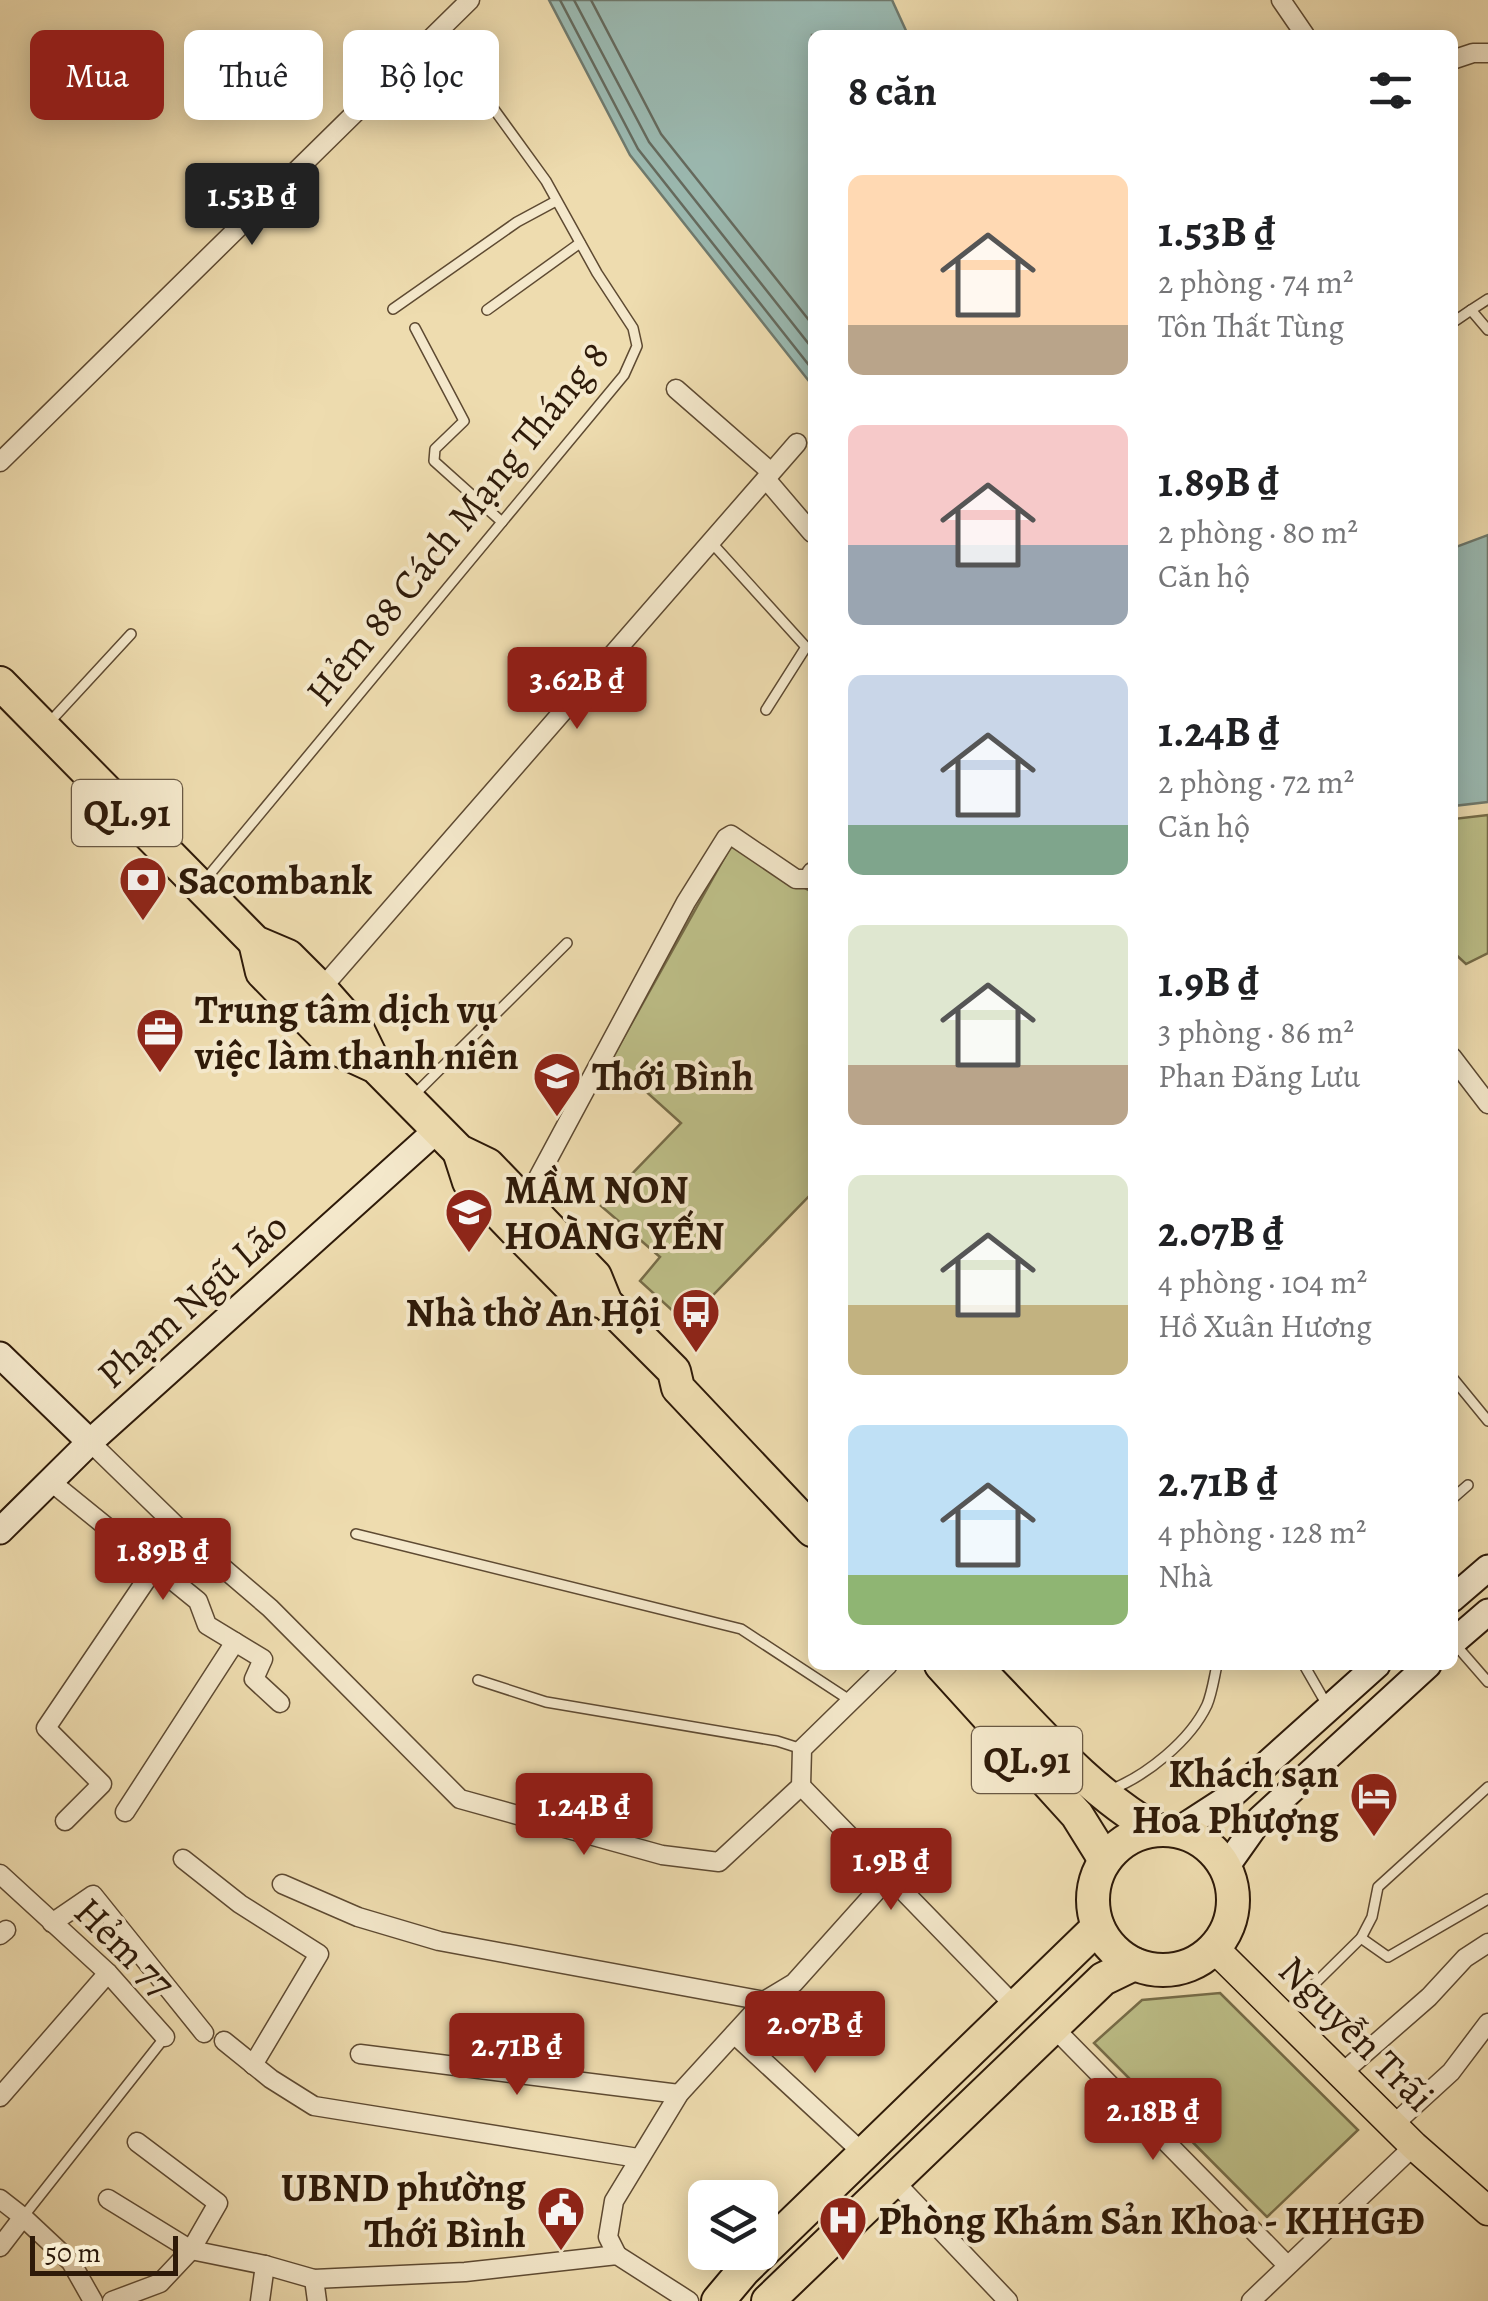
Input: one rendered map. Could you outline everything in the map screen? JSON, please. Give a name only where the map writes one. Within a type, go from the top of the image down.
[{"type":"highway","name":"QL.91","points":[[1,686],[255,942],[288,956],[322,990],[359,1032],[376,1066],[449,1140],[488,1165],[596,1276],[606,1304],[674,1371],[678,1388],[808,1526]]},
{"type":"highway","name":"QL.91","points":[[255,942],[262,972],[287,998],[338,1049],[376,1066]]},
{"type":"highway","name":"QL.91","points":[[449,1140],[470,1182],[528,1244],[579,1295],[606,1304]]},
{"type":"highway","name":"QL.91","points":[[674,1371],[696,1375],[808,1493]]},
{"type":"highway","name":"QL.91","points":[[945,1670],[1076,1815],[1105,1860]]},
{"type":"highway","name":"QL.91","points":[[979,1670],[1102,1793],[1125,1812],[1166,1830]]},
{"type":"highway","points":[[1166,1830],[1214,1849],[1233,1888],[1234,1910],[1228,1930],[1215,1949],[1198,1962],[1177,1970],[1155,1970],[1119,1955],[1098,1927],[1093,1893],[1105,1860],[1126,1840],[1166,1830]]},
{"type":"highway","points":[[718,2301],[744,2270],[1098,1927]]},
{"type":"highway","points":[[768,2301],[1103,1979],[1134,1964]]},
{"type":"main road","name":"Nguyễn Trãi","points":[[1215,1949],[1414,2146],[1483,2198]]},
{"type":"street","points":[[440,30],[470,0]]},
{"type":"street","points":[[1280,0],[1301,30]]},
{"type":"street","points":[[1458,58],[1488,53]]},
{"type":"street","points":[[0,462],[348,120]]},
{"type":"street","points":[[676,389],[769,476],[808,528]]},
{"type":"street","points":[[322,990],[797,443]]},
{"type":"street","points":[[525,1202],[686,902],[726,838],[731,836],[796,879],[808,879]]},
{"type":"street","points":[[1458,1065],[1488,1104]]},
{"type":"street","name":"Phạm Ngũ Lão","points":[[0,1531],[90,1442],[449,1140]]},
{"type":"street","points":[[0,1355],[194,1543],[270,1608],[460,1799],[662,1856],[720,1862],[801,1786],[802,1749],[883,1670]]},
{"type":"street","points":[[50,1481],[198,1601],[207,1624],[263,1659],[254,1680],[280,1703]]},
{"type":"street","points":[[66,1821],[102,1784],[46,1728],[155,1567]]},
{"type":"street","points":[[1458,1594],[1488,1568]]},
{"type":"street","points":[[1458,1639],[1488,1612]]},
{"type":"street","points":[[125,1812],[235,1642]]},
{"type":"street","points":[[1166,1830],[1231,1796],[1371,1670]]},
{"type":"street","points":[[1226,1868],[1260,1820],[1423,1670]]},
{"type":"street","points":[[801,1786],[1016,2007]]},
{"type":"street","points":[[183,1859],[240,1904],[318,1954],[253,2065]]},
{"type":"street","name":"Hẻm 77","points":[[0,1874],[108,1973],[165,2036]]},
{"type":"street","points":[[689,2301],[616,2255],[608,2237],[614,2200],[679,2094],[764,2001],[794,1983],[889,1877]]},
{"type":"street","points":[[282,1884],[358,1917],[439,1940],[764,2001]]},
{"type":"street","points":[[52,1923],[93,1895],[204,2033]]},
{"type":"street","points":[[1342,2072],[1429,1997],[1464,1958],[1488,1943]]},
{"type":"street","points":[[0,2097],[108,1973]]},
{"type":"street","points":[[1393,2125],[1451,2072],[1488,2023]]},
{"type":"street","points":[[1053,2028],[1287,2265]]},
{"type":"street","points":[[734,2034],[864,2154]]},
{"type":"street","points":[[224,2041],[314,2106],[638,2158]]},
{"type":"street","points":[[360,2054],[679,2094]]},
{"type":"street","points":[[112,2301],[160,2283],[191,2250],[218,2203],[137,2142]]},
{"type":"street","points":[[1251,2301],[1414,2146]]},
{"type":"street","points":[[894,2180],[1008,2301]]},
{"type":"street","points":[[0,2198],[70,2262],[93,2301]]},
{"type":"street","points":[[108,2199],[191,2250],[314,2279],[465,2272],[616,2255]]},
{"type":"street","points":[[0,2247],[23,2217]]},
{"type":"street","points":[[260,2301],[264,2265]]},
{"type":"street","points":[[314,2279],[317,2301]]},
{"type":"lane","name":"Hẻm 88 Cách Mạng Tháng 8","points":[[200,886],[624,375],[637,346],[633,328],[546,182],[499,117]]},
{"type":"lane","points":[[393,310],[517,222],[556,200]]},
{"type":"lane","points":[[486,310],[580,243]]},
{"type":"lane","points":[[1458,319],[1488,299]]},
{"type":"lane","points":[[1471,310],[1488,330]]},
{"type":"lane","points":[[414,328],[464,421],[435,449],[434,462],[502,522]]},
{"type":"lane","points":[[711,542],[806,648],[766,710]]},
{"type":"lane","points":[[45,727],[130,634]]},
{"type":"lane","points":[[410,1099],[567,943]]},
{"type":"lane","points":[[1458,1385],[1488,1421]]},
{"type":"lane","points":[[1458,1494],[1468,1485]]},
{"type":"lane","points":[[356,1534],[740,1629],[851,1701]]},
{"type":"lane","points":[[1458,1649],[1488,1682]]},
{"type":"lane","points":[[1102,1793],[1134,1780],[1188,1732],[1207,1704],[1217,1670]]},
{"type":"lane","points":[[1307,1670],[1328,1707]]},
{"type":"lane","points":[[478,1680],[546,1702],[777,1741],[802,1749]]},
{"type":"lane","points":[[1283,2015],[1361,1938],[1372,1917],[1378,1887],[1488,1788]]},
{"type":"lane","points":[[1361,1938],[1388,1956],[1488,1899]]},
{"type":"lane","name":"Hẻm 77","points":[[23,2217],[165,2036]]},
{"type":"green space","points":[[1488,815],[1488,953],[1466,964],[1458,957],[1458,818]]},
{"type":"green space","points":[[731,846],[808,890],[808,1197],[686,1323],[640,1281],[660,1257],[601,1206],[681,1123],[611,1060]]},
{"type":"green space","points":[[1220,1993],[1358,2130],[1267,2217],[1094,2043],[1142,2000]]},
{"type":"water","points":[[549,0],[892,0],[906,30],[808,30],[808,380],[630,155]]},
{"type":"water","points":[[1488,535],[1488,802],[1458,805],[1458,546]]},
{"type":"place","name":"Sacombank","points":[[143,922]]},
{"type":"place","name":"Trung tâm dịch vụ việc làm thanh niên","points":[[160,1074]]},
{"type":"place","name":"Thới Bình","points":[[557,1118]]},
{"type":"place","name":"MẦM NON HOÀNG YẾN","points":[[469,1254]]},
{"type":"place","name":"Nhà thờ An Hội","points":[[696,1354]]},
{"type":"place","name":"Khách sạn Hoa Phượng","points":[[1374,1838]]},
{"type":"place","name":"UBND phường Thới Bình","points":[[561,2252]]},
{"type":"place","name":"Phòng Khám Sản Khoa - KHHGĐ","points":[[843,2262]]}]
